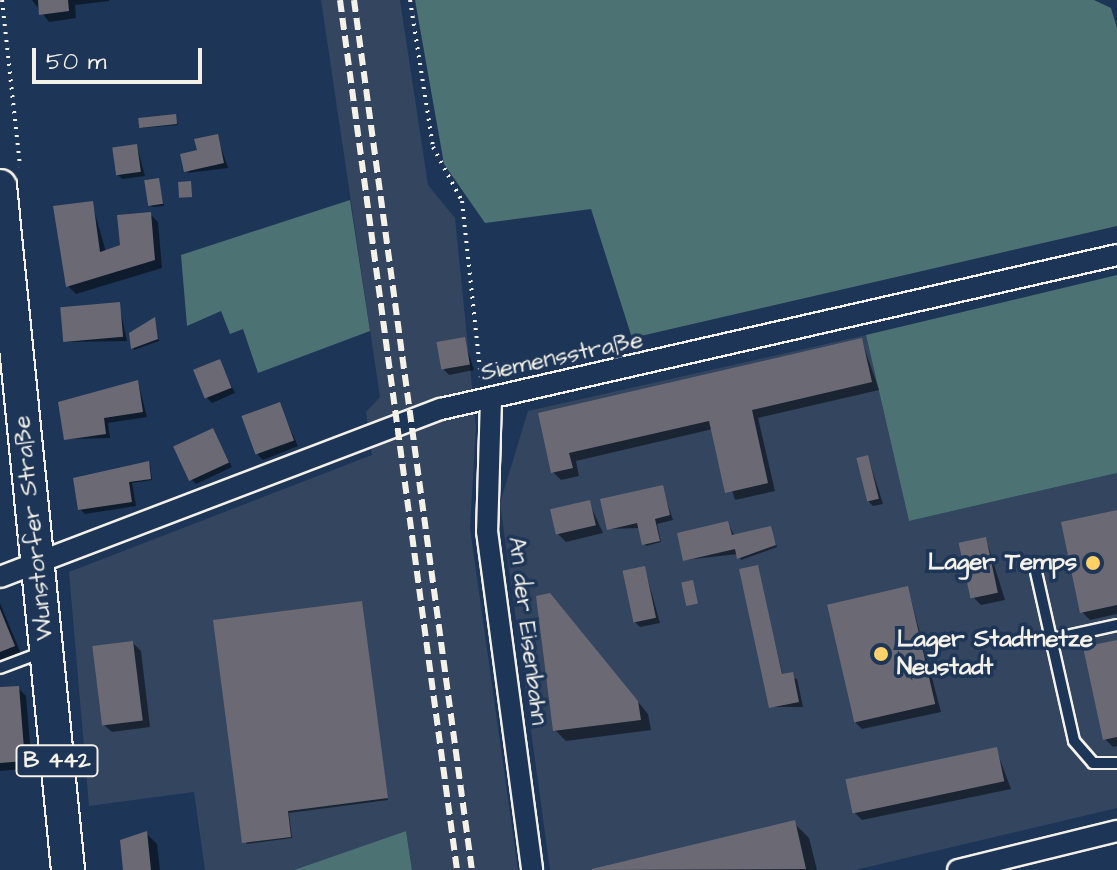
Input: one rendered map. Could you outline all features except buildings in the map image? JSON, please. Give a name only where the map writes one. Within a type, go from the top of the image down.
[{"type":"main road","name":"Wunstorfer Straße","points":[[0,186],[68,870]]},
{"type":"street","name":"Siemensstraße","points":[[0,577],[37,566],[354,438],[487,400],[1117,255]]},
{"type":"street","name":"An der Eisenbahn","points":[[487,400],[487,531],[532,870]]},
{"type":"street","points":[[966,869],[1117,831]]},
{"type":"lane","points":[[1036,572],[1064,711],[1082,756],[1117,763]]},
{"type":"lane","points":[[1049,640],[1117,625]]},
{"type":"lane","points":[[0,668],[46,652]]},
{"type":"path","points":[[410,0],[433,147],[462,201],[480,318],[487,400]]},
{"type":"shaded area","points":[[321,0],[400,0],[428,185],[455,218],[476,427],[470,528],[518,870],[412,870],[406,831],[294,870],[205,870],[194,792],[89,806],[69,572],[372,455],[366,412],[380,397]]},
{"type":"shaded area","points":[[866,335],[909,521],[1117,473],[1117,808],[855,870],[550,870],[500,503],[528,411]]},
{"type":"green space","points":[[415,0],[1094,0],[1111,8],[1117,28],[1117,226],[632,338],[591,209],[485,223],[444,164]]},
{"type":"green space","points":[[350,200],[370,331],[258,373],[243,329],[230,334],[221,311],[187,326],[181,255]]},
{"type":"green space","points":[[1117,275],[1117,473],[909,521],[866,335]]},
{"type":"green space","points":[[406,831],[412,870],[294,870]]},
{"type":"railway","points":[[340,0],[457,870]]},
{"type":"railway","points":[[354,0],[472,870]]},
{"type":"place","name":"Lager Temps","points":[[1093,563]]},
{"type":"place","name":"Lager Stadtnetze Neustadt","points":[[881,654]]}]
